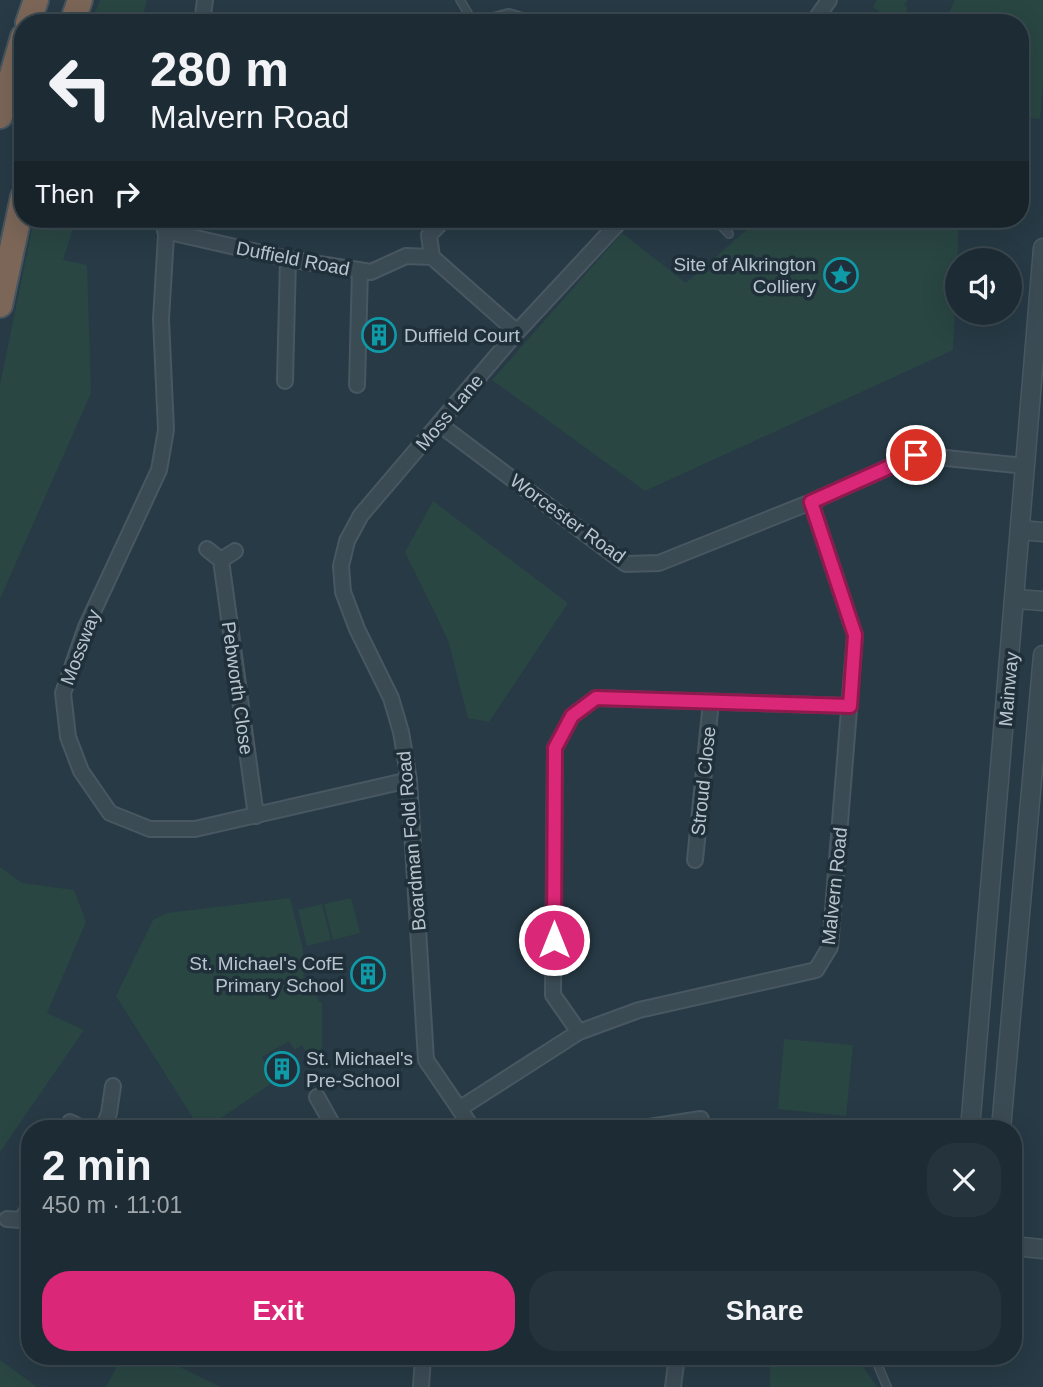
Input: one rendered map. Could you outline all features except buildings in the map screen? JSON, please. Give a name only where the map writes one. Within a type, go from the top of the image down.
[{"type":"highway","points":[[0,116],[14,68]]},
{"type":"highway","points":[[0,305],[16,228]]},
{"type":"street","name":"Mossway","points":[[166,228],[161,319],[166,430],[159,470],[86,627],[63,693],[68,737],[81,771],[110,813],[150,829],[195,829],[409,780]]},
{"type":"street","name":"Duffield Road","points":[[177,228],[288,259],[371,272],[406,256],[432,257]]},
{"type":"street","points":[[436,228],[429,235],[432,257],[517,331]]},
{"type":"street","name":"Moss Lane","points":[[391,481],[517,331],[614,228]]},
{"type":"street","name":"Mainway","points":[[971,1120],[1026,466],[1037,409],[1043,248]]},
{"type":"street","points":[[285,381],[288,259]]},
{"type":"street","points":[[357,385],[360,270]]},
{"type":"street","name":"Worcester Road","points":[[439,424],[626,564],[659,563],[811,502],[916,455],[1026,466]]},
{"type":"street","name":"Boardman Fold Road","points":[[391,481],[361,515],[347,541],[341,566],[344,592],[357,629],[391,698],[401,732],[409,780],[426,1060],[466,1120]]},
{"type":"street","name":"Malvern Road","points":[[458,1109],[579,1032],[639,1010],[816,970],[830,947],[855,635],[811,502]]},
{"type":"street","points":[[1021,530],[1043,532]]},
{"type":"street","points":[[207,549],[221,560],[235,551]]},
{"type":"street","name":"Pebworth Close","points":[[221,560],[256,816]]},
{"type":"street","points":[[1016,599],[1043,601]]},
{"type":"street","name":"Mainway","points":[[1002,1120],[1043,655]]},
{"type":"street","points":[[579,1032],[553,995],[555,748],[572,716],[596,698],[850,706]]},
{"type":"street","name":"Stroud Close","points":[[695,860],[711,702]]},
{"type":"street","points":[[988,921],[1019,925]]},
{"type":"street","points":[[106,1120],[113,1086]]},
{"type":"street","points":[[317,1097],[330,1120]]},
{"type":"street","points":[[697,1120],[701,1119]]},
{"type":"street","points":[[1022,1247],[1043,1249]]},
{"type":"street","points":[[421,1387],[422,1365]]},
{"type":"street","points":[[673,1387],[676,1365]]},
{"type":"lane","points":[[723,228],[729,234]]},
{"type":"lane","points":[[878,1365],[887,1387]]},
{"type":"green space","points":[[100,0],[147,0],[143,14],[95,14]]},
{"type":"green space","points":[[877,0],[908,0],[904,5],[908,8],[901,14],[877,14],[879,11],[873,7]]},
{"type":"green space","points":[[955,0],[1043,0],[1040,119],[1029,118],[1029,14],[948,14]]},
{"type":"green space","points":[[32,228],[73,228],[63,260],[87,265],[91,393],[0,599],[0,385]]},
{"type":"green space","points":[[749,228],[959,228],[958,248],[945,248],[945,325],[954,325],[953,350],[645,491],[492,380],[622,233],[686,283]]},
{"type":"green space","points":[[433,501],[568,603],[489,722],[468,718],[448,640],[405,552]]},
{"type":"green space","points":[[0,867],[22,883],[74,890],[86,922],[47,1013],[84,1030],[0,1152]]},
{"type":"green space","points":[[290,898],[303,949],[304,988],[316,989],[318,1001],[322,1003],[322,1049],[316,1057],[311,1049],[306,1052],[302,1045],[295,1050],[289,1041],[262,1057],[275,1081],[218,1120],[194,1120],[116,996],[153,920],[167,913]]},
{"type":"green space","points":[[351,898],[360,933],[333,940],[324,904]]},
{"type":"green space","points":[[322,904],[331,940],[307,946],[298,910]]},
{"type":"green space","points":[[784,1039],[853,1045],[846,1116],[778,1109]]},
{"type":"green space","points":[[0,1360],[37,1387],[0,1387]]},
{"type":"green space","points":[[117,1365],[176,1365],[220,1387],[106,1387]]},
{"type":"green space","points":[[770,1365],[862,1365],[877,1387],[770,1387]]},
{"type":"place","name":"Site of Alkrington Colliery","points":[[841,275]]},
{"type":"place","name":"Duffield Court","points":[[379,335]]},
{"type":"place","name":"St. Michael's CofE Primary School","points":[[368,974]]},
{"type":"place","name":"St. Michael's Pre-School","points":[[282,1069]]},
{"type":"route","points":[[554,940],[555,748],[572,716],[596,698],[850,706],[855,635],[811,502],[916,455]]}]
